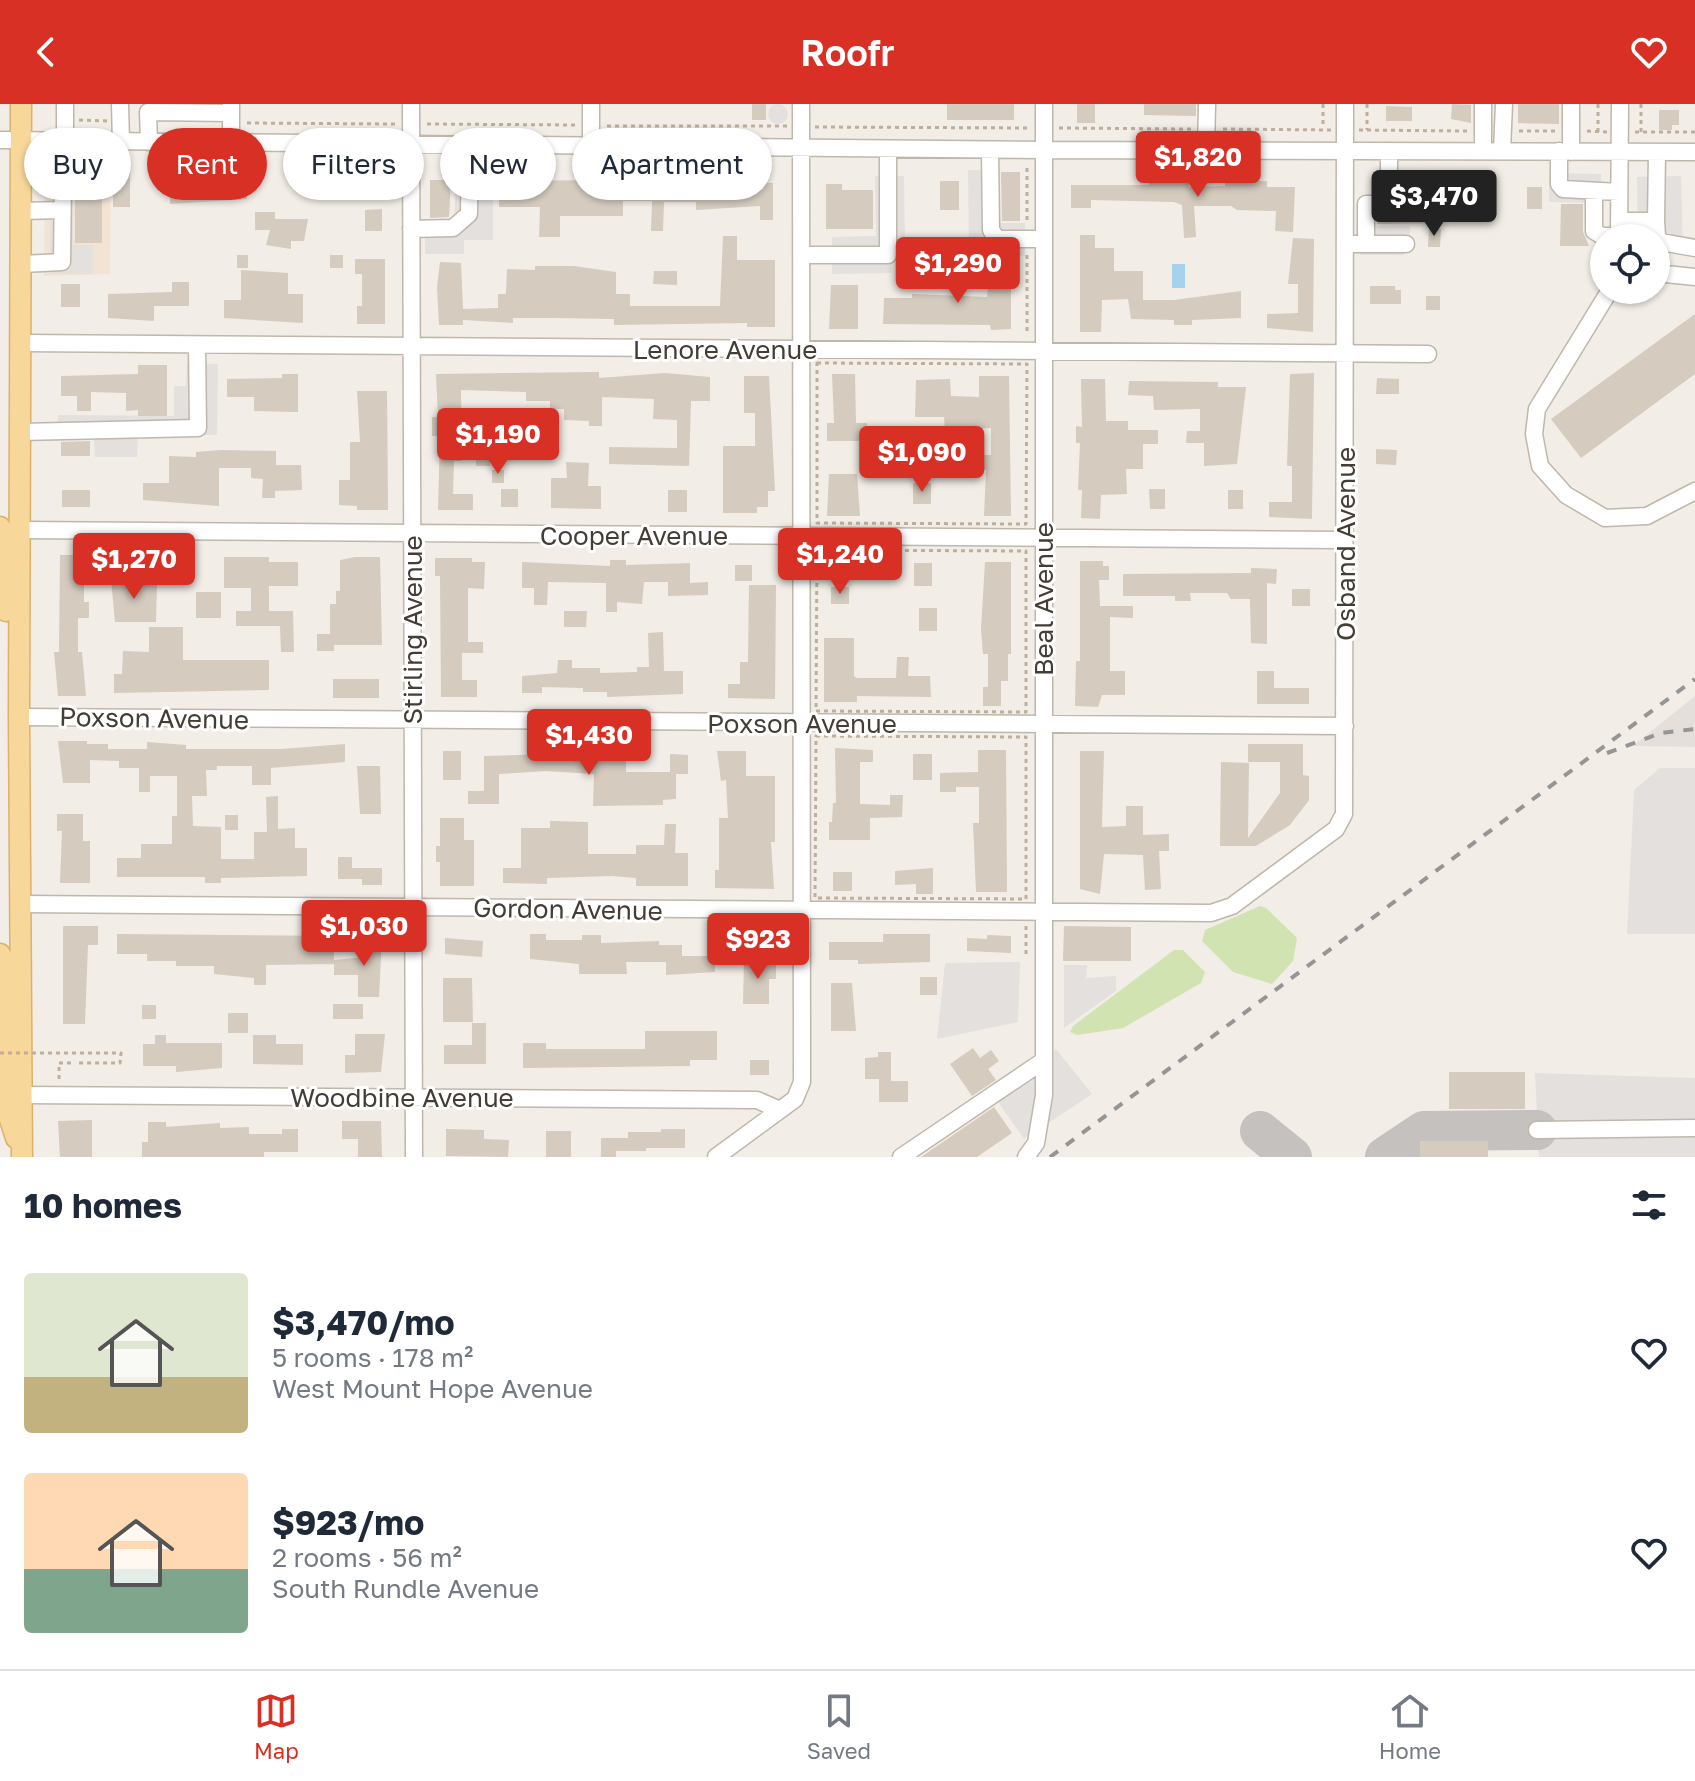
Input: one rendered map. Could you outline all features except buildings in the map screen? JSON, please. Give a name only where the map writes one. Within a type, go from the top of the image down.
[{"type":"main road","points":[[21,104],[21,432],[10,529],[19,717],[22,1157]]},
{"type":"main road","points":[[0,472],[6,471],[20,456]]},
{"type":"main road","points":[[10,529],[6,538],[6,751],[20,784]]},
{"type":"main road","points":[[0,910],[21,904]]},
{"type":"main road","points":[[0,954],[6,968],[6,1107],[22,1157]]},
{"type":"street","points":[[120,104],[121,128]]},
{"type":"street","name":"Stirling Avenue","points":[[411,104],[411,128]]},
{"type":"street","points":[[591,104],[591,125]]},
{"type":"street","points":[[716,1157],[780,1110],[800,1092],[802,1082],[801,104]]},
{"type":"street","name":"Beal Avenue","points":[[1026,1157],[1036,1143],[1044,1095],[1043,351],[1035,239],[1044,150],[1044,104]]},
{"type":"street","points":[[1206,150],[1207,104]]},
{"type":"street","name":"Osband Avenue","points":[[1211,913],[1232,906],[1341,823],[1344,814],[1345,104]]},
{"type":"street","points":[[1483,104],[1483,151]]},
{"type":"street","points":[[1502,151],[1504,104]]},
{"type":"street","points":[[1571,104],[1571,131],[1559,184],[1563,189],[1619,192]]},
{"type":"street","points":[[1619,224],[1620,104]]},
{"type":"street","points":[[149,128],[148,112],[231,113]]},
{"type":"street","points":[[0,140],[22,140]]},
{"type":"street","points":[[772,148],[1695,152]]},
{"type":"street","points":[[801,255],[888,255],[888,149]]},
{"type":"street","points":[[990,150],[991,230],[997,239],[1035,239]]},
{"type":"street","points":[[1366,244],[1366,204],[1385,204],[1389,198],[1389,151]]},
{"type":"street","points":[[1657,152],[1657,236],[1661,242],[1695,248]]},
{"type":"street","points":[[1594,192],[1594,224]]},
{"type":"street","points":[[22,264],[62,262],[62,200]]},
{"type":"street","name":"Stirling Avenue","points":[[411,200],[414,1157]]},
{"type":"street","points":[[411,229],[453,228],[469,214],[469,200]]},
{"type":"street","points":[[22,211],[62,210]]},
{"type":"street","points":[[1646,224],[1656,221]]},
{"type":"street","points":[[1345,244],[1406,244]]},
{"type":"street","points":[[1670,274],[1695,277]]},
{"type":"street","points":[[1601,304],[1537,409],[1534,434],[1540,466],[1566,495],[1605,518],[1647,516],[1695,491]]},
{"type":"street","name":"Lenore Avenue","points":[[22,343],[1428,354]]},
{"type":"street","points":[[21,432],[198,428],[197,345]]},
{"type":"street","name":"Cooper Avenue","points":[[10,529],[1344,540]]},
{"type":"street","name":"Poxson Avenue","points":[[19,717],[1345,726]]},
{"type":"street","name":"Gordon Avenue","points":[[21,904],[1211,913]]},
{"type":"street","points":[[901,1157],[1043,1061]]},
{"type":"street","name":"Woodbine Avenue","points":[[22,1095],[757,1100],[780,1110]]},
{"type":"street","points":[[1537,1130],[1695,1128]]},
{"type":"path","points":[[1323,104],[1323,130]]},
{"type":"path","points":[[1367,104],[1367,130]]},
{"type":"path","points":[[1598,104],[1598,132]]},
{"type":"path","points":[[1641,104],[1641,132]]},
{"type":"path","points":[[65,112],[121,122]]},
{"type":"path","points":[[231,113],[411,124],[1483,131]]},
{"type":"path","points":[[1503,131],[1695,132]]},
{"type":"path","points":[[1027,168],[1035,239],[1027,338]]},
{"type":"path","points":[[817,363],[1027,364],[1026,524],[817,523],[817,363]]},
{"type":"path","points":[[817,550],[1026,551],[1026,712],[816,711],[817,550]]},
{"type":"path","points":[[816,736],[1026,737],[1026,899],[815,898],[816,736]]},
{"type":"path","points":[[1026,924],[1026,954]]},
{"type":"path","points":[[0,1053],[121,1053],[120,1063],[59,1063],[59,1082],[49,1082]]},
{"type":"shaded area","points":[[774,104],[782,104],[788,114],[782,124],[774,124],[768,118],[768,110]]},
{"type":"shaded area","points":[[968,170],[996,170],[997,223],[1025,223],[1025,256],[969,256]]},
{"type":"shaded area","points":[[1549,173],[1601,174],[1601,203],[1549,202]]},
{"type":"shaded area","points":[[875,176],[904,176],[905,246],[891,253],[892,273],[832,274],[832,237],[876,236]]},
{"type":"shaded area","points":[[1681,176],[1683,251],[1670,251],[1670,224],[1638,224],[1637,177]]},
{"type":"shaded area","points":[[45,200],[111,200],[110,274],[44,276]]},
{"type":"shaded area","points":[[51,200],[73,200],[73,245],[93,245],[93,274],[50,274]]},
{"type":"shaded area","points":[[455,200],[493,200],[493,240],[464,240],[464,254],[425,254],[425,219],[455,219]]},
{"type":"shaded area","points":[[1360,226],[1410,226],[1410,248],[1404,248],[1404,255],[1360,255]]},
{"type":"shaded area","points":[[187,363],[218,364],[217,435],[138,435],[137,457],[95,457],[94,438],[58,438],[58,415],[174,416],[174,386],[186,386]]},
{"type":"shaded area","points":[[1695,696],[1695,747],[1633,746]]},
{"type":"shaded area","points":[[1660,768],[1695,768],[1695,934],[1627,934],[1634,790]]},
{"type":"shaded area","points":[[1020,962],[1018,1022],[937,1039],[945,963]]},
{"type":"shaded area","points":[[1064,965],[1087,965],[1086,978],[1116,976],[1116,991],[1064,1028]]},
{"type":"shaded area","points":[[1056,1049],[1092,1094],[1024,1139],[996,1099]]},
{"type":"shaded area","points":[[1535,1073],[1695,1078],[1695,1157],[1539,1157]]},
{"type":"green space","points":[[1260,906],[1266,908],[1297,938],[1293,961],[1272,984],[1233,972],[1202,941],[1205,930]]},
{"type":"green space","points":[[1174,950],[1183,950],[1205,972],[1201,983],[1123,1028],[1077,1035],[1070,1032],[1073,1026]]},
{"type":"water","points":[[1172,264],[1185,264],[1185,288],[1172,288]]},
{"type":"taxiway","points":[[1385,1157],[1424,1131],[1537,1130]]},
{"type":"taxiway","points":[[1260,1131],[1292,1157]]},
{"type":"railway","points":[[1050,1157],[1695,679]]},
{"type":"railway","points":[[1607,753],[1661,733],[1695,729]]}]
